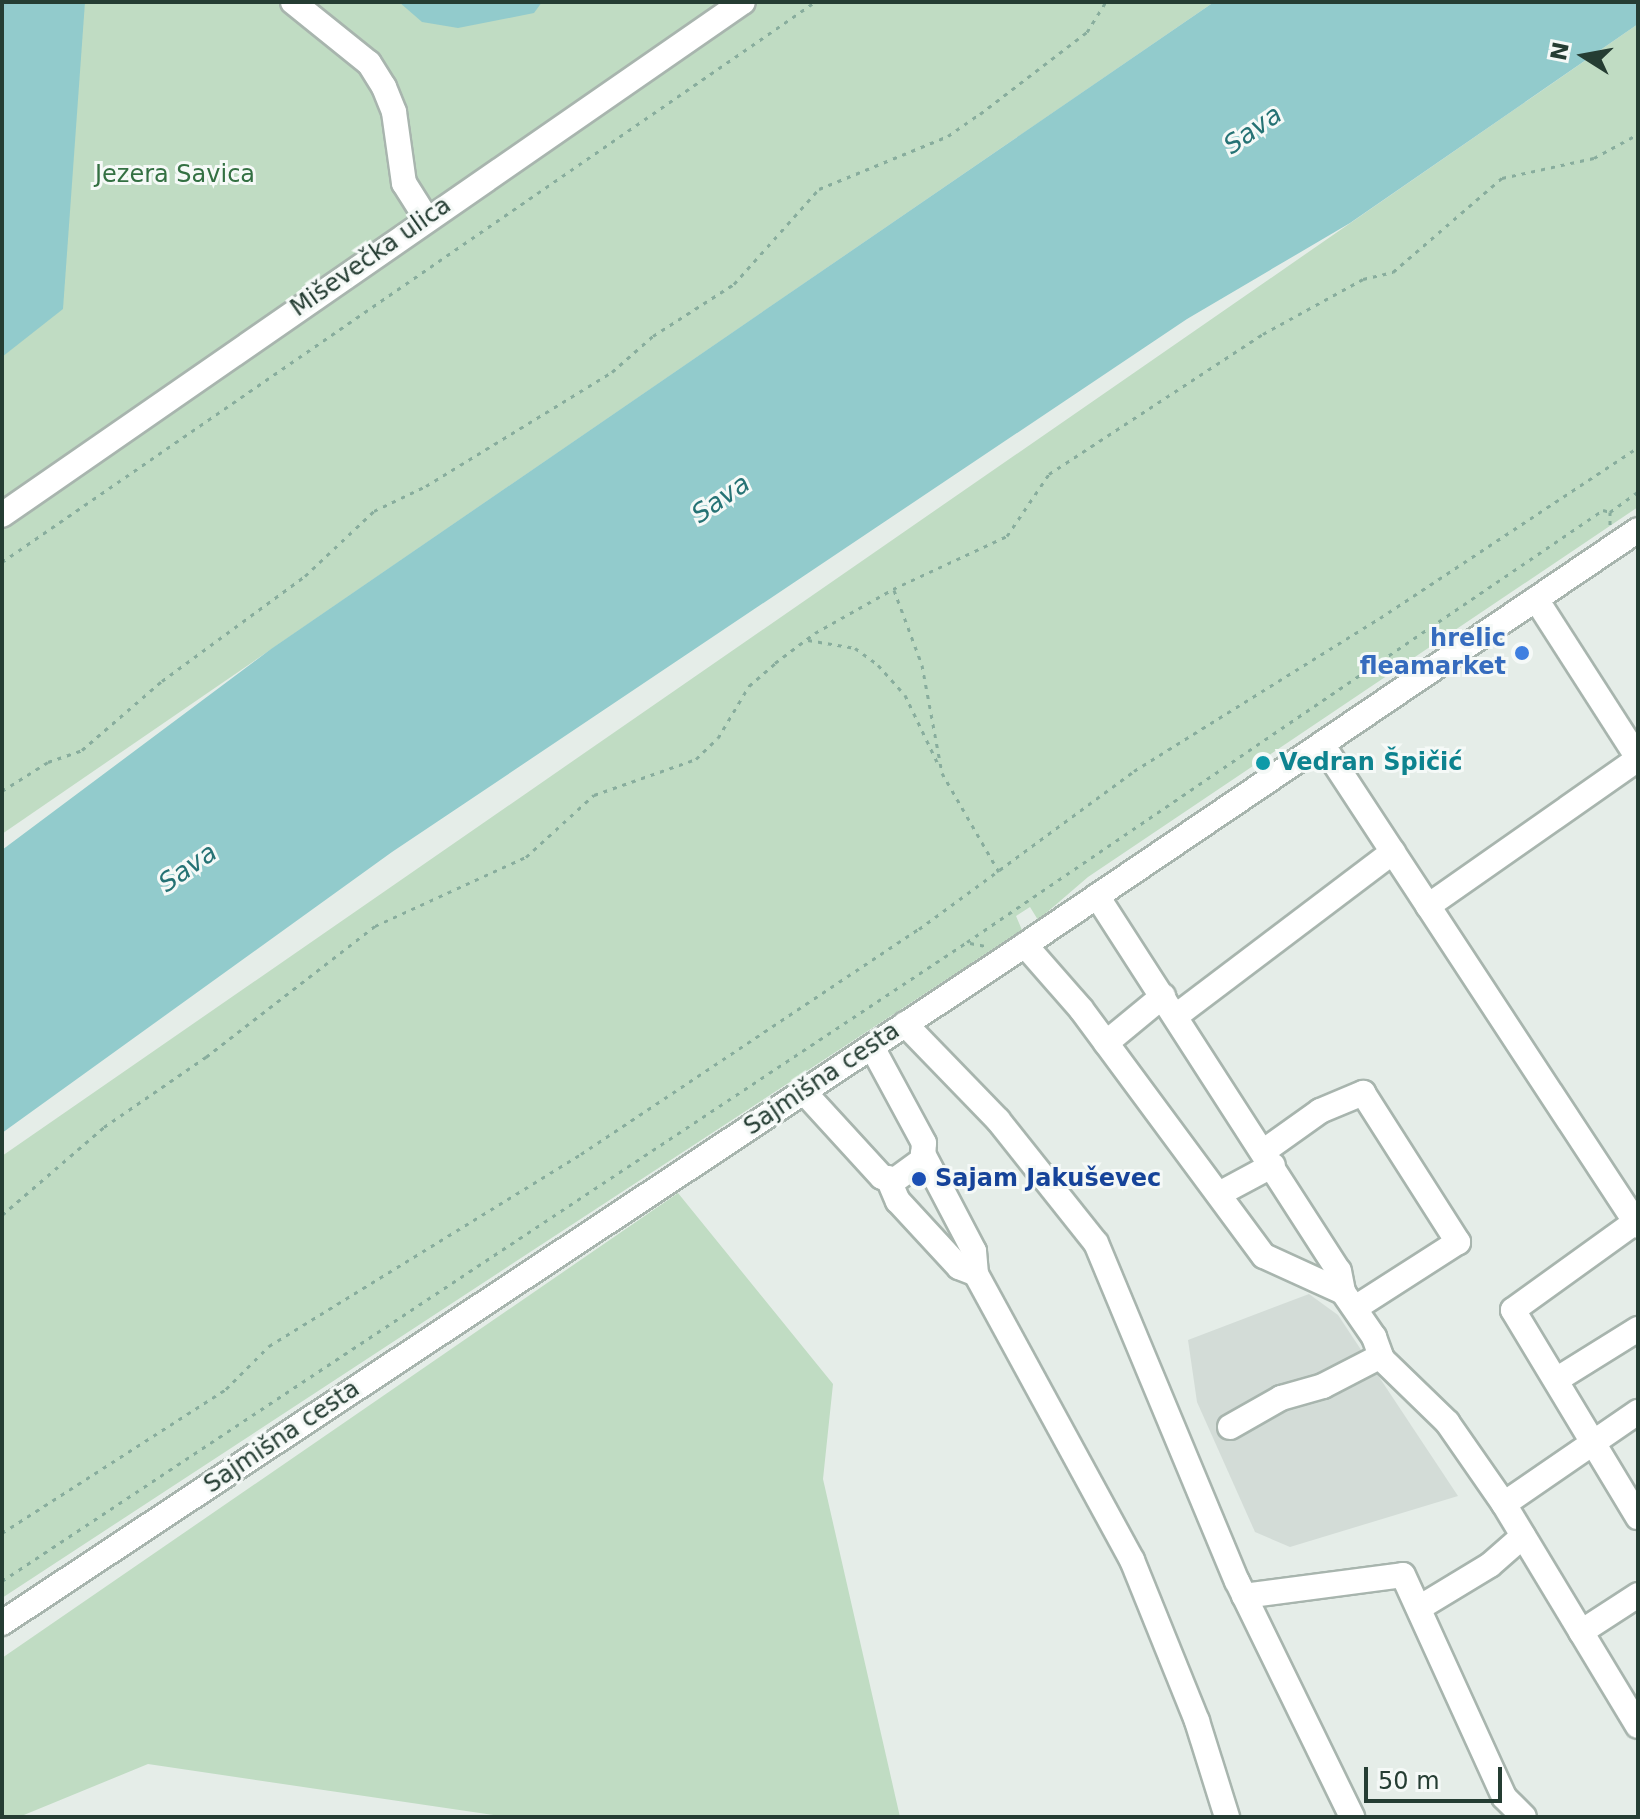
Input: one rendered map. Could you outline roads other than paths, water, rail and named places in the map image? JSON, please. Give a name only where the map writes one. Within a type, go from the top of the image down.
[{"type":"street","points":[[293,2],[369,63],[384,87],[394,112],[404,183],[426,218]]},
{"type":"street","name":"Miševečka ulica","points":[[2,515],[426,218],[743,2]]},
{"type":"street","name":"Sajmišna cesta","points":[[2,1623],[1025,945],[1638,530]]},
{"type":"street","points":[[1428,906],[1638,758],[1536,599]]},
{"type":"street","points":[[1322,744],[1637,1223],[1513,1310],[1638,1517]]},
{"type":"street","points":[[1106,1043],[1169,1006],[1393,852]]},
{"type":"street","points":[[1097,896],[1339,1271],[1349,1300],[1381,1356],[1447,1422],[1504,1504],[1638,1726]]},
{"type":"street","points":[[1025,945],[1106,1043],[1264,1256],[1349,1300]]},
{"type":"street","points":[[905,1024],[998,1120],[1096,1243],[1244,1596],[1352,1817]]},
{"type":"street","points":[[872,1047],[924,1143],[923,1160],[895,1180],[888,1178]]},
{"type":"street","points":[[804,1092],[837,1132],[888,1178],[898,1201],[959,1267],[976,1274]]},
{"type":"street","points":[[1219,1194],[1268,1158],[1320,1111],[1363,1093],[1458,1242],[1349,1300]]},
{"type":"street","points":[[923,1154],[974,1251],[976,1274],[1132,1560],[1197,1721],[1227,1817]]},
{"type":"street","points":[[1556,1380],[1638,1329]]},
{"type":"street","points":[[1230,1427],[1281,1398],[1323,1386],[1381,1356]]},
{"type":"street","points":[[1504,1504],[1638,1412]]},
{"type":"street","points":[[1419,1608],[1490,1565],[1523,1536]]},
{"type":"street","points":[[1244,1596],[1403,1575],[1504,1797],[1524,1817]]},
{"type":"street","points":[[1581,1632],[1638,1595]]},
{"type":"water","points":[[2,2],[85,2],[63,309],[2,357]]},
{"type":"water","points":[[399,2],[542,2],[534,13],[458,28],[422,22]]},
{"type":"water","name":"Sava","points":[[1214,2],[1638,2],[1638,24],[1350,223],[1187,319],[392,852],[2,1133],[2,850],[271,649]]},
{"type":"place","name":"hrelic fleamarket","points":[[1522,653]]},
{"type":"place","name":"Vedran Špičić","points":[[1263,763]]},
{"type":"place","name":"Sajam Jakuševec","points":[[919,1179]]},
{"type":"park label","name":"Jezera Savica","points":[[175,175]]}]
